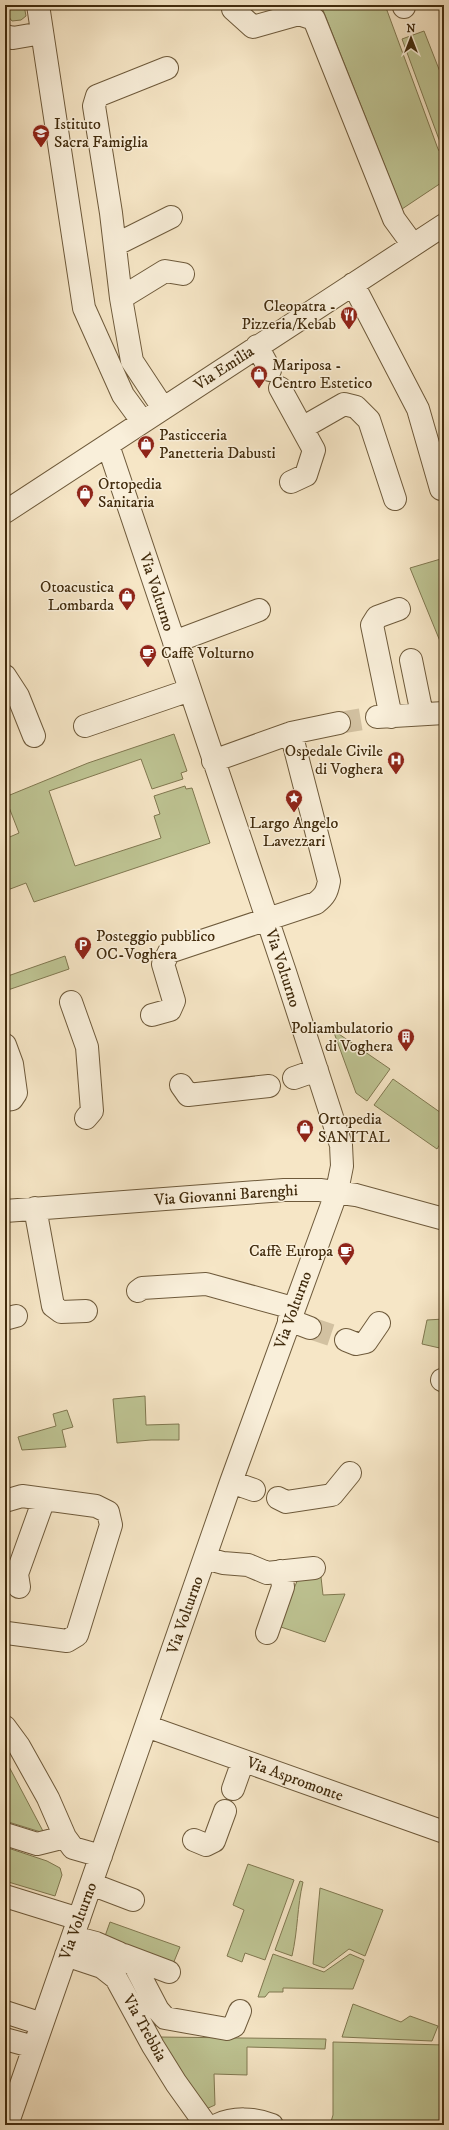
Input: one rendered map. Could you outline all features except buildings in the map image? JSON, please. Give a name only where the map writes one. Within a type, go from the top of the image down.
[{"type":"street","points":[[38,5],[84,308],[124,395],[142,421]]},
{"type":"street","points":[[234,9],[253,27],[299,14],[314,19],[394,218],[413,245]]},
{"type":"street","points":[[5,36],[13,38],[42,33]]},
{"type":"street","points":[[162,408],[132,360],[121,298],[115,245],[94,106],[97,96],[167,68]]},
{"type":"street","points":[[115,245],[171,217]]},
{"type":"street","name":"Via Emilia","points":[[5,512],[142,421],[444,225]]},
{"type":"street","points":[[121,298],[165,271],[183,274]]},
{"type":"street","points":[[353,284],[418,409],[441,490]]},
{"type":"street","points":[[257,346],[314,450],[306,475],[291,482]]},
{"type":"street","points":[[302,428],[344,404],[356,407],[369,420],[395,499]]},
{"type":"street","name":"Via Volturno","points":[[8,2116],[34,2047],[231,1482],[337,1191],[342,1166],[341,1145],[317,1070],[108,445]]},
{"type":"street","points":[[399,609],[377,617],[372,625],[383,717],[444,713]]},
{"type":"street","points":[[174,642],[259,610]]},
{"type":"street","points":[[411,660],[422,714]]},
{"type":"street","points":[[5,676],[18,696],[34,736]]},
{"type":"street","points":[[85,726],[190,690]]},
{"type":"street","points":[[213,761],[291,733],[339,723]]},
{"type":"street","points":[[152,1015],[170,1010],[174,1001],[162,964],[169,952],[316,903],[324,897],[329,881],[291,733]]},
{"type":"street","points":[[71,1002],[87,1047],[92,1111],[86,1118]]},
{"type":"street","points":[[5,1045],[12,1064],[16,1093],[12,1099],[5,1100]]},
{"type":"street","points":[[294,1078],[317,1070]]},
{"type":"street","points":[[181,1085],[188,1096],[269,1086]]},
{"type":"street","name":"Via Giovanni Barenghi","points":[[5,1210],[284,1190],[337,1191],[444,1219]]},
{"type":"street","points":[[35,1208],[52,1306],[61,1312],[86,1311]]},
{"type":"street","points":[[138,1291],[142,1288],[206,1284],[291,1314],[310,1328]]},
{"type":"street","points":[[346,1340],[356,1344],[366,1342],[379,1323]]},
{"type":"street","points":[[278,1498],[286,1502],[332,1495],[350,1473]]},
{"type":"street","points":[[231,1482],[254,1490]]},
{"type":"street","points":[[5,1502],[22,1496],[96,1506],[108,1512],[111,1525],[77,1635],[67,1641],[6,1632]]},
{"type":"street","points":[[19,1587],[17,1574],[44,1499]]},
{"type":"street","points":[[205,1558],[223,1563],[248,1565],[267,1572],[314,1568]]},
{"type":"street","points":[[266,1633],[283,1587],[281,1571]]},
{"type":"street","name":"Via Aspromonte","points":[[146,1726],[444,1832]]},
{"type":"street","points":[[5,1727],[20,1746],[48,1798],[65,1837],[73,1848],[101,1856]]},
{"type":"street","points":[[233,1789],[243,1760]]},
{"type":"street","points":[[194,1840],[206,1845],[214,1841],[225,1811]]},
{"type":"street","points":[[5,1834],[37,1844],[65,1837]]},
{"type":"street","points":[[91,1884],[133,1900]]},
{"type":"street","points":[[5,1896],[72,1937],[96,1943],[169,1972]]},
{"type":"street","name":"Via Trebbia","points":[[72,1937],[102,1967],[116,1978],[157,2052],[176,2083],[206,2125]]},
{"type":"street","points":[[119,1953],[135,1966],[158,2010],[165,2018],[227,2029],[234,2026],[240,2011]]},
{"type":"street","points":[[5,2012],[42,2024]]},
{"type":"street","points":[[5,2039],[34,2047]]},
{"type":"street","points":[[217,2125],[228,2120],[260,2120],[272,2125]]},
{"type":"green space","points":[[7,5],[24,5],[26,16],[21,20],[12,21],[7,15]]},
{"type":"green space","points":[[321,5],[385,5],[438,149],[444,159],[444,181],[402,209]]},
{"type":"green space","points":[[424,31],[444,82],[444,153],[402,39]]},
{"type":"green space","points":[[444,558],[444,651],[410,568]]},
{"type":"green space","points":[[174,734],[187,771],[181,773],[183,779],[152,789],[141,759],[49,791],[75,866],[161,838],[154,816],[160,814],[154,796],[185,786],[186,789],[192,788],[210,843],[34,902],[26,883],[5,891],[5,839],[19,833],[5,797],[88,763]]},
{"type":"green space","points":[[65,956],[69,969],[5,991],[5,977]]},
{"type":"green space","points":[[333,1030],[390,1069],[367,1101],[356,1093]]},
{"type":"green space","points":[[393,1079],[444,1115],[444,1138],[437,1149],[374,1105]]},
{"type":"green space","points":[[444,1319],[444,1349],[422,1344],[427,1320]]},
{"type":"green space","points":[[145,1396],[146,1425],[179,1424],[179,1440],[151,1440],[117,1443],[113,1399]]},
{"type":"green space","points":[[67,1410],[73,1427],[62,1430],[66,1447],[22,1450],[18,1437],[56,1426],[53,1414]]},
{"type":"green space","points":[[321,1577],[323,1595],[345,1594],[325,1642],[278,1626],[298,1579]]},
{"type":"green space","points":[[5,1759],[44,1833],[5,1821]]},
{"type":"green space","points":[[5,1847],[47,1861],[60,1868],[62,1875],[55,1896],[5,1881]]},
{"type":"green space","points":[[248,1864],[294,1880],[265,1960],[245,1953],[242,1962],[227,1956],[244,1910],[233,1905]]},
{"type":"green space","points":[[300,1881],[303,1882],[292,1956],[275,1950]]},
{"type":"green space","points":[[320,1888],[383,1910],[365,1956],[349,1949],[324,1968],[313,1964]]},
{"type":"green space","points":[[110,1922],[180,1947],[173,1964],[104,1939]]},
{"type":"green space","points":[[273,1954],[324,1972],[350,1954],[364,1960],[353,1989],[283,1988],[283,1992],[269,1992],[265,1997],[258,1997]]},
{"type":"green space","points":[[353,2004],[401,2022],[410,2016],[438,2026],[432,2041],[342,2037]]},
{"type":"green space","points":[[159,2037],[326,2039],[325,2049],[247,2047],[247,2075],[214,2074],[215,2105],[206,2109]]},
{"type":"green space","points":[[333,2042],[444,2045],[444,2125],[330,2125],[333,2115]]},
{"type":"tunnel","points":[[339,723],[375,717]]},
{"type":"tunnel","points":[[310,1328],[346,1340]]},
{"type":"place","name":"Istituto Sacra Famiglia","points":[[41,148]]},
{"type":"place","name":"Cleopatra - Pizzeria/Kebab","points":[[349,330]]},
{"type":"place","name":"Mariposa - Centro Estetico","points":[[259,389]]},
{"type":"place","name":"Pasticceria Panetteria Dabusti","points":[[146,459]]},
{"type":"place","name":"Ortopedia Sanitaria","points":[[85,508]]},
{"type":"place","name":"Otoacustica Lombarda","points":[[127,611]]},
{"type":"place","name":"Caffè Volturno","points":[[148,668]]},
{"type":"place","name":"Ospedale Civile di Voghera","points":[[396,775]]},
{"type":"place","name":"Largo Angelo Lavezzari","points":[[294,813]]},
{"type":"place","name":"Posteggio pubblico OC-Voghera","points":[[83,960]]},
{"type":"place","name":"Poliambulatorio di Voghera","points":[[406,1052]]},
{"type":"place","name":"Ortopedia SANITAL","points":[[305,1143]]},
{"type":"place","name":"Caffè Europa","points":[[346,1266]]}]
